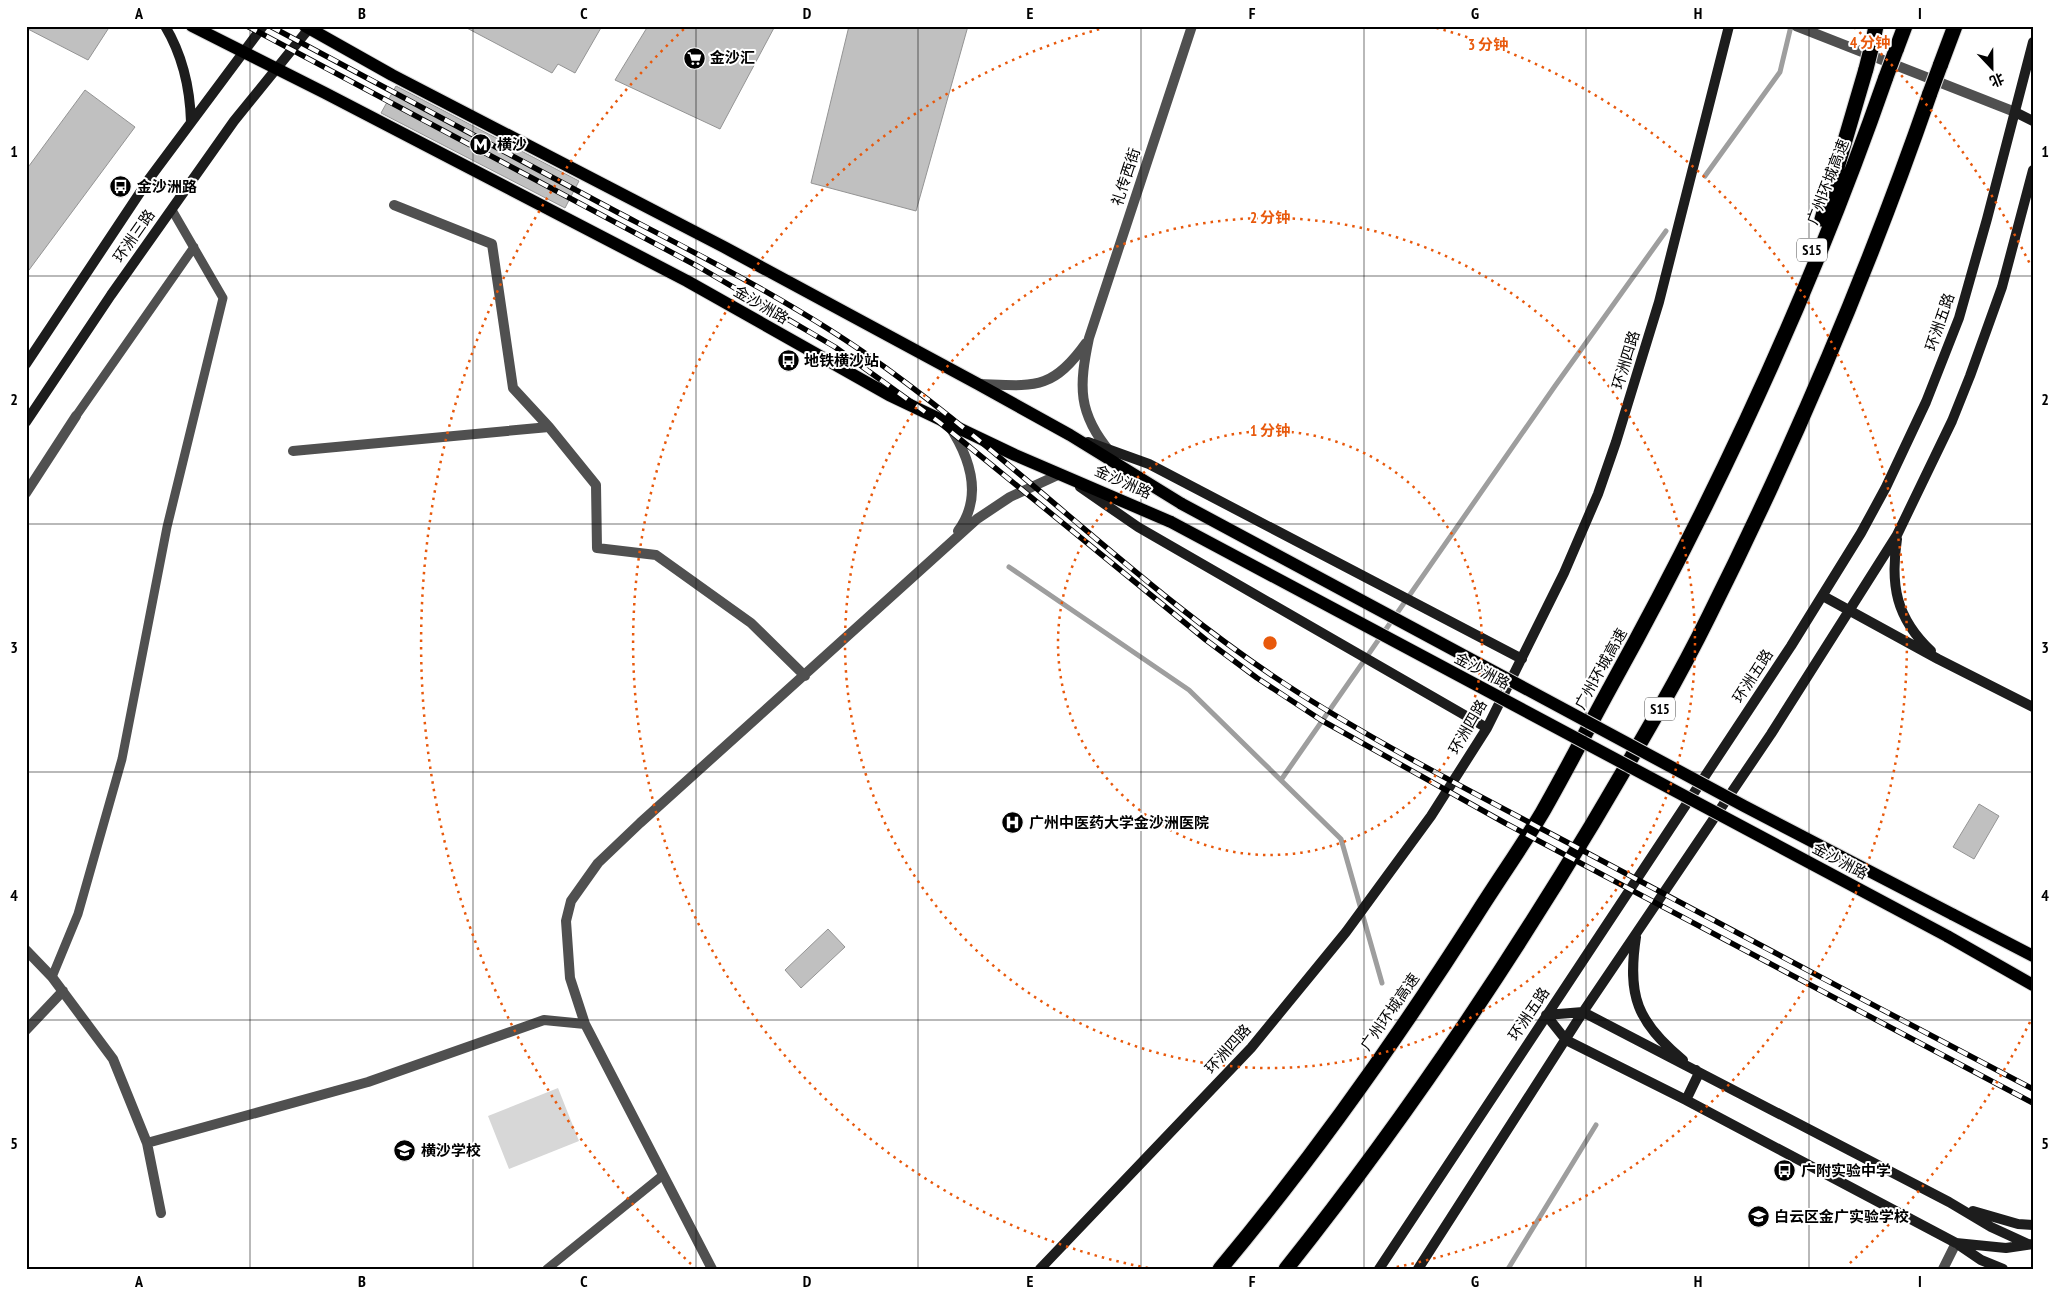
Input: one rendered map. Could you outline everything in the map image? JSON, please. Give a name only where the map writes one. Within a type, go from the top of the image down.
[{"type":"highway","name":"广州环城高速","points":[[1220,1269],[1340,1114],[1384,1052],[1432,983],[1541,814],[1676,567],[1744,426],[1810,274],[1905,26]]},
{"type":"highway","name":"S15","points":[[1286,1269],[1352,1186],[1464,1027],[1539,911],[1668,694],[1708,618],[1808,409],[1870,258],[1955,26]]},
{"type":"highway","name":"S15","points":[[1744,426],[1772,361],[1810,257],[1875,33]]},
{"type":"main road","name":"金沙洲路","points":[[192,26],[687,281],[844,371],[948,424],[1171,522],[1947,936],[2033,985]]},
{"type":"main road","name":"金沙洲路","points":[[308,27],[392,75],[724,247],[978,384],[1070,435],[1182,504],[1736,801],[2033,956]]},
{"type":"street","points":[[165,26],[179,53],[185,70],[191,122]]},
{"type":"street","name":"环洲三路","points":[[26,364],[135,198],[263,26]]},
{"type":"street","name":"礼传西街","points":[[1089,338],[1191,26]]},
{"type":"street","name":"环洲四路","points":[[1040,1269],[1251,1048],[1346,932],[1412,842],[1487,728],[1522,659],[1581,533],[1616,442],[1659,302],[1729,26]]},
{"type":"street","points":[[1796,26],[2015,112],[2033,121]]},
{"type":"street","name":"环洲三路","points":[[26,422],[234,121],[308,27]]},
{"type":"street","name":"环洲五路","points":[[1379,1269],[1546,1015],[1625,899],[1823,596],[1862,533],[1886,487],[1942,362],[1959,318],[2033,42]]},
{"type":"street","points":[[1418,1269],[1583,1012],[1850,612],[1897,535],[1952,421],[1970,376],[2002,287],[2033,170]]},
{"type":"street","points":[[2021,215],[2033,203]]},
{"type":"street","points":[[394,205],[492,244],[513,388],[549,427],[596,485],[597,548],[656,555],[751,624],[804,676]]},
{"type":"street","points":[[978,384],[1018,386],[1055,378],[1070,365],[1089,338]]},
{"type":"street","points":[[1089,338],[1081,379],[1082,395],[1092,425],[1107,448],[1126,471]]},
{"type":"street","points":[[26,493],[76,416]]},
{"type":"street","points":[[948,424],[959,440],[967,459],[972,476],[973,494],[963,525],[950,544]]},
{"type":"street","points":[[293,451],[549,427]]},
{"type":"street","points":[[1070,435],[1149,464],[1522,659]]},
{"type":"street","points":[[712,1269],[585,1024],[570,978],[566,946],[566,922],[571,901],[582,882],[598,863],[640,823],[994,506],[1060,474],[1138,526],[1487,728]]},
{"type":"street","points":[[1897,535],[1893,565],[1896,596],[1914,634],[1938,659]]},
{"type":"street","points":[[1823,596],[1938,659],[2033,707]]},
{"type":"street","points":[[1636,934],[1633,981],[1642,1017],[1665,1044],[1699,1073]]},
{"type":"street","points":[[26,950],[52,977],[113,1059],[147,1143],[160,1213]]},
{"type":"street","points":[[26,1030],[62,992]]},
{"type":"street","points":[[1546,1015],[1583,1012],[1949,1202],[1991,1227],[2032,1245]]},
{"type":"street","points":[[1546,1015],[1566,1040],[1686,1100],[1956,1243],[1981,1260],[2003,1269]]},
{"type":"street","points":[[147,1143],[368,1082],[544,1020],[585,1024]]},
{"type":"street","points":[[1686,1100],[1699,1073]]},
{"type":"street","points":[[1949,1202],[1992,1218],[2033,1225]]},
{"type":"street","points":[[1956,1243],[2006,1248],[2032,1245]]},
{"type":"street","points":[[1943,1269],[1956,1243]]},
{"type":"lane","points":[[52,977],[78,914],[122,759],[167,527],[222,298],[172,210]]},
{"type":"lane","points":[[76,416],[194,247]]},
{"type":"lane","points":[[547,1269],[663,1176]]},
{"type":"shaded area","points":[[558,1088],[579,1141],[509,1169],[488,1116]]},
{"type":"building","points":[[26,26],[110,26],[88,60],[26,28]]},
{"type":"building","points":[[463,26],[602,26],[575,73],[558,64],[552,73]]},
{"type":"building","name":"金沙汇","points":[[648,26],[775,26],[720,129],[615,80]]},
{"type":"building","points":[[849,26],[968,26],[916,211],[811,183]]},
{"type":"building","name":"横沙","points":[[396,86],[579,181],[565,208],[381,113]]},
{"type":"building","points":[[85,90],[135,127],[26,274],[26,170]]},
{"type":"building","points":[[1979,804],[1999,816],[1974,859],[1953,847]]},
{"type":"building","points":[[828,929],[845,947],[801,988],[785,970]]},
{"type":"waterway","points":[[1705,176],[1780,72],[1791,26]]},
{"type":"waterway","points":[[1281,780],[1555,386],[1666,231]]},
{"type":"waterway","points":[[1009,567],[1189,690],[1341,839],[1382,983]]},
{"type":"waterway","points":[[1508,1269],[1596,1125]]},
{"type":"railway","points":[[247,26],[699,267],[835,347],[939,422],[1206,640],[1257,678],[1321,720],[1505,823],[2033,1103]]},
{"type":"railway","points":[[270,26],[720,266],[788,304],[854,346],[939,408],[1194,619],[1247,658],[1337,717],[1483,798],[2033,1089]]},
{"type":"place","name":"金沙汇","points":[[694,58]]},
{"type":"place","name":"横沙","points":[[481,145]]},
{"type":"place","name":"金沙洲路","points":[[121,187]]},
{"type":"place","name":"地铁横沙站","points":[[788,361]]},
{"type":"place","name":"广州中医药大学金沙洲医院","points":[[1013,823]]},
{"type":"place","name":"横沙学校","points":[[405,1151]]},
{"type":"place","name":"广附实验中学","points":[[1785,1171]]},
{"type":"place","name":"白云区金广实验学校","points":[[1758,1217]]}]
